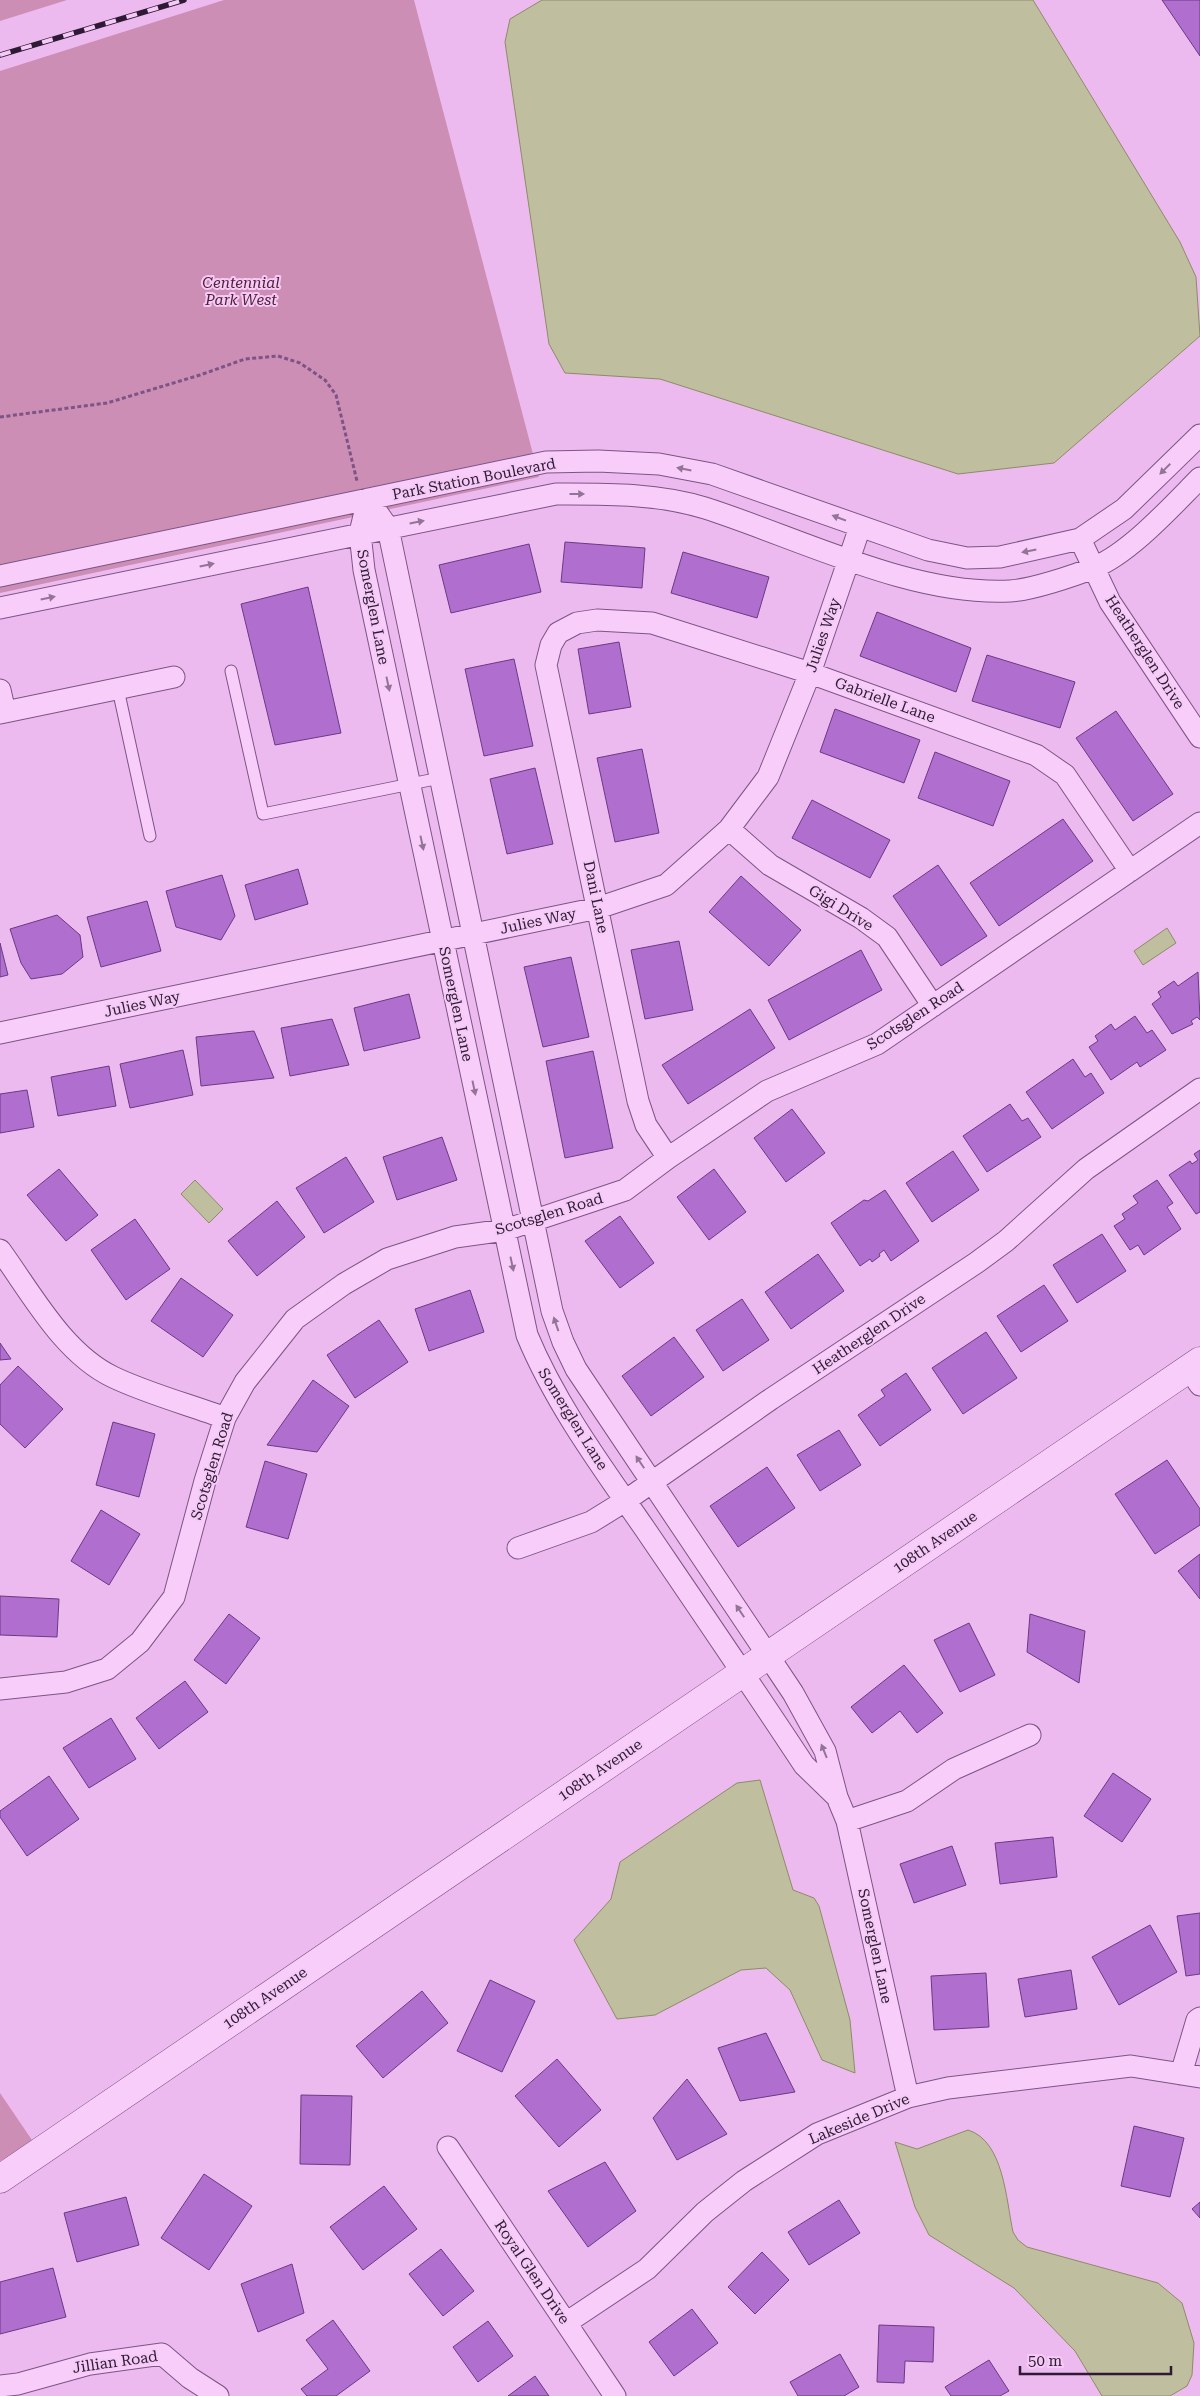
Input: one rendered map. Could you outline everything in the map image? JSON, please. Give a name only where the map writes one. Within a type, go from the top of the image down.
[{"type":"street","name":"Park Station Boulevard","points":[[0,576],[546,462],[598,461],[650,464],[712,474],[928,550],[967,558],[1000,557],[1080,539],[1124,508],[1200,435]]},
{"type":"street","name":"Park Station Boulevard","points":[[0,608],[556,494],[625,494],[667,499],[704,508],[850,559],[929,584],[975,591],[1012,591],[1094,568],[1119,553],[1166,512],[1200,478]]},
{"type":"street","name":"Somerglen Lane","points":[[368,499],[388,528],[552,1311],[563,1342],[576,1369],[770,1655],[825,1751],[837,1797],[847,1821],[908,2097]]},
{"type":"street","name":"Somerglen Lane","points":[[368,499],[360,533],[364,570],[527,1335],[541,1368],[563,1406],[626,1501],[804,1765],[837,1797]]},
{"type":"street","name":"Julies Way","points":[[0,1033],[598,908],[666,885],[730,829],[768,777],[810,673],[860,526]]},
{"type":"street","name":"Heatherglen Drive","points":[[1080,539],[1110,602],[1200,737]]},
{"type":"street","name":"Gabrielle Lane","points":[[558,633],[577,623],[597,620],[652,623],[810,673],[1036,755],[1064,775],[1130,871]]},
{"type":"street","name":"Dani Lane","points":[[558,633],[551,644],[546,665],[638,1101],[646,1124],[668,1158]]},
{"type":"street","points":[[0,690],[2,712],[174,677]]},
{"type":"street","name":"Scotsglen Road","points":[[0,1689],[66,1682],[107,1668],[140,1642],[174,1597],[205,1481],[225,1418],[245,1382],[295,1319],[344,1284],[387,1259],[455,1237],[505,1230],[625,1190],[668,1158],[767,1091],[877,1044],[1200,822]]},
{"type":"street","name":"Gigi Drive","points":[[730,829],[770,865],[861,918],[887,937],[932,1006]]},
{"type":"street","name":"Heatherglen Drive","points":[[518,1548],[591,1522],[626,1501],[771,1399],[976,1263],[1006,1240],[1086,1169],[1200,1089]]},
{"type":"street","points":[[0,1250],[61,1334],[84,1358],[113,1377],[225,1418]]},
{"type":"street","name":"108th Avenue","points":[[0,2179],[743,1673],[1196,1372]]},
{"type":"street","points":[[847,1821],[907,1801],[954,1769],[1030,1735]]},
{"type":"street","name":"Lakeside Drive","points":[[566,2324],[647,2269],[705,2212],[744,2181],[817,2134],[908,2097],[948,2088],[1131,2066],[1190,2075],[1197,2020],[1200,2018]]},
{"type":"street","name":"Royal Glen Drive","points":[[448,2147],[615,2396]]},
{"type":"street","name":"Jillian Road","points":[[0,2386],[18,2384],[90,2364],[162,2354],[190,2378],[218,2396]]},
{"type":"lane","points":[[231,671],[263,814],[440,778]]},
{"type":"lane","points":[[118,689],[150,836]]},
{"type":"path","points":[[0,416],[107,403],[200,375],[245,359],[278,356],[300,363],[325,380],[336,395],[356,480],[368,499]]},
{"type":"green space","points":[[0,0],[67,0],[0,21]]},
{"type":"green space","name":"Centennial Park West","points":[[224,0],[414,0],[539,477],[0,593],[0,71]]},
{"type":"green space","points":[[0,2093],[34,2143],[0,2161]]},
{"type":"shaded area","points":[[542,0],[1033,0],[1180,242],[1196,277],[1200,336],[1054,463],[958,474],[660,379],[565,373],[549,344],[505,42],[510,19]]},
{"type":"shaded area","points":[[1167,928],[1176,943],[1143,965],[1134,951]]},
{"type":"shaded area","points":[[195,1180],[223,1209],[209,1223],[181,1194]]},
{"type":"shaded area","points":[[760,1780],[793,1890],[814,1898],[819,1906],[850,2020],[855,2073],[822,2060],[790,1990],[766,1968],[741,1970],[655,2015],[617,2019],[574,1940],[611,1899],[620,1862],[737,1783]]},
{"type":"shaded area","points":[[968,2130],[980,2136],[989,2146],[996,2159],[1005,2189],[1013,2232],[1018,2240],[1027,2247],[1158,2283],[1182,2303],[1194,2343],[1192,2375],[1187,2386],[1170,2396],[1102,2396],[1075,2351],[1014,2288],[929,2235],[915,2207],[895,2142],[917,2149]]},
{"type":"building","points":[[1162,0],[1200,0],[1200,56]]},
{"type":"building","points":[[565,542],[645,548],[642,588],[561,582]]},
{"type":"building","points":[[529,544],[541,592],[451,613],[439,565]]},
{"type":"building","points":[[683,552],[769,577],[757,618],[671,593]]},
{"type":"building","points":[[308,587],[341,733],[275,745],[241,604]]},
{"type":"building","points":[[877,612],[971,648],[956,692],[860,656]]},
{"type":"building","points":[[619,642],[631,707],[589,714],[578,649]]},
{"type":"building","points":[[987,655],[1075,682],[1060,728],[972,701]]},
{"type":"building","points":[[514,659],[533,746],[484,756],[465,669]]},
{"type":"building","points":[[835,709],[920,740],[904,783],[820,752]]},
{"type":"building","points":[[1116,711],[1173,794],[1133,821],[1076,738]]},
{"type":"building","points":[[642,749],[659,833],[615,842],[597,758]]},
{"type":"building","points":[[935,752],[1010,781],[993,826],[918,798]]},
{"type":"building","points":[[535,768],[553,844],[507,854],[490,779]]},
{"type":"building","points":[[812,800],[890,840],[870,878],[792,838]]},
{"type":"building","points":[[1063,819],[1093,861],[999,926],[970,883]]},
{"type":"building","points":[[938,865],[987,936],[941,966],[893,896]]},
{"type":"building","points":[[298,869],[308,904],[255,920],[245,885]]},
{"type":"building","points":[[222,875],[235,916],[221,940],[176,927],[166,891]]},
{"type":"building","points":[[741,876],[801,930],[769,966],[709,912]]},
{"type":"building","points":[[147,901],[161,951],[101,967],[87,917]]},
{"type":"building","points":[[57,915],[80,935],[83,957],[62,974],[31,979],[21,963],[10,929]]},
{"type":"building","points":[[679,941],[693,1010],[645,1019],[631,950]]},
{"type":"building","points":[[0,943],[8,975],[0,977]]},
{"type":"building","points":[[861,950],[882,990],[789,1040],[768,1000]]},
{"type":"building","points":[[571,957],[589,1037],[543,1047],[524,967]]},
{"type":"building","points":[[1198,972],[1200,1020],[1197,1017],[1191,1021],[1193,1024],[1172,1034],[1152,1004],[1161,997],[1158,992],[1174,981],[1178,986]]},
{"type":"building","points":[[409,994],[420,1038],[364,1051],[354,1008]]},
{"type":"building","points":[[750,1009],[775,1048],[688,1104],[662,1065]]},
{"type":"building","points":[[1135,1016],[1147,1033],[1152,1030],[1166,1050],[1140,1067],[1137,1062],[1111,1080],[1089,1047],[1098,1041],[1095,1036],[1111,1024],[1115,1030]]},
{"type":"building","points":[[332,1019],[349,1065],[290,1076],[281,1028]]},
{"type":"building","points":[[254,1031],[274,1078],[201,1086],[196,1037]]},
{"type":"building","points":[[183,1050],[193,1095],[130,1108],[120,1064]]},
{"type":"building","points":[[593,1051],[613,1148],[565,1158],[546,1061]]},
{"type":"building","points":[[1073,1059],[1085,1077],[1091,1073],[1104,1093],[1052,1129],[1026,1092]]},
{"type":"building","points":[[109,1066],[116,1106],[58,1116],[51,1077]]},
{"type":"building","points":[[27,1090],[34,1127],[0,1133],[0,1094]]},
{"type":"building","points":[[1010,1104],[1022,1121],[1028,1118],[1041,1137],[987,1172],[963,1136]]},
{"type":"building","points":[[792,1109],[825,1153],[786,1182],[754,1138]]},
{"type":"building","points":[[442,1137],[457,1180],[397,1200],[383,1157]]},
{"type":"building","points":[[1200,1150],[1200,1212],[1196,1214],[1169,1175],[1190,1161],[1192,1164],[1198,1160],[1194,1154]]},
{"type":"building","points":[[953,1151],[979,1190],[932,1222],[906,1183]]},
{"type":"building","points":[[346,1157],[374,1202],[324,1233],[296,1188]]},
{"type":"building","points":[[59,1169],[98,1215],[66,1241],[27,1195]]},
{"type":"building","points":[[714,1169],[746,1212],[709,1240],[677,1197]]},
{"type":"building","points":[[1157,1180],[1173,1203],[1167,1207],[1181,1229],[1144,1255],[1138,1245],[1130,1250],[1114,1226],[1125,1219],[1122,1214],[1138,1203],[1133,1196]]},
{"type":"building","points":[[885,1190],[919,1241],[891,1261],[884,1250],[872,1262],[870,1259],[860,1266],[831,1223],[864,1200],[868,1201]]},
{"type":"building","points":[[277,1201],[305,1237],[257,1276],[228,1241]]},
{"type":"building","points":[[620,1216],[654,1263],[620,1288],[585,1241]]},
{"type":"building","points":[[135,1219],[170,1269],[126,1300],[91,1250]]},
{"type":"building","points":[[1102,1234],[1126,1271],[1077,1303],[1053,1265]]},
{"type":"building","points":[[818,1254],[844,1291],[791,1329],[765,1292]]},
{"type":"building","points":[[181,1278],[233,1315],[203,1357],[151,1321]]},
{"type":"building","points":[[1044,1285],[1068,1321],[1021,1352],[997,1316]]},
{"type":"building","points":[[470,1290],[484,1332],[429,1351],[415,1309]]},
{"type":"building","points":[[742,1299],[769,1340],[723,1371],[696,1330]]},
{"type":"building","points":[[379,1320],[408,1362],[355,1398],[327,1355]]},
{"type":"building","points":[[986,1332],[1017,1378],[963,1414],[932,1368]]},
{"type":"building","points":[[674,1337],[704,1377],[651,1416],[622,1376]]},
{"type":"building","points":[[0,1343],[11,1359],[0,1360]]},
{"type":"building","points":[[18,1366],[63,1409],[25,1448],[0,1424],[0,1385]]},
{"type":"building","points":[[906,1373],[931,1410],[880,1446],[858,1415],[885,1396],[881,1390]]},
{"type":"building","points":[[313,1380],[349,1406],[317,1452],[267,1445]]},
{"type":"building","points":[[113,1422],[155,1434],[139,1497],[96,1485]]},
{"type":"building","points":[[839,1430],[861,1465],[820,1491],[797,1455]]},
{"type":"building","points":[[1167,1460],[1200,1509],[1200,1525],[1155,1554],[1115,1494]]},
{"type":"building","points":[[265,1461],[307,1474],[288,1539],[246,1527]]},
{"type":"building","points":[[767,1467],[795,1508],[738,1547],[710,1506]]},
{"type":"building","points":[[101,1510],[140,1534],[109,1585],[71,1561]]},
{"type":"building","points":[[1200,1554],[1200,1599],[1178,1571]]},
{"type":"building","points":[[0,1596],[59,1599],[57,1637],[0,1635]]},
{"type":"building","points":[[229,1614],[260,1638],[226,1684],[194,1660]]},
{"type":"building","points":[[1030,1614],[1085,1631],[1079,1683],[1027,1652]]},
{"type":"building","points":[[969,1623],[995,1675],[960,1692],[934,1640]]},
{"type":"building","points":[[904,1665],[943,1713],[917,1733],[900,1711],[872,1733],[851,1707]]},
{"type":"building","points":[[185,1681],[208,1712],[159,1749],[136,1718]]},
{"type":"building","points":[[111,1718],[136,1759],[89,1788],[63,1748]]},
{"type":"building","points":[[1113,1773],[1151,1799],[1122,1842],[1084,1816]]},
{"type":"building","points":[[49,1776],[79,1819],[27,1856],[0,1817],[0,1811]]},
{"type":"building","points":[[1053,1837],[1057,1877],[1000,1884],[995,1843]]},
{"type":"building","points":[[952,1846],[966,1885],[914,1903],[900,1864]]},
{"type":"building","points":[[1200,1913],[1200,1974],[1186,1976],[1177,1916]]},
{"type":"building","points":[[1150,1925],[1177,1972],[1119,2005],[1092,1957]]},
{"type":"building","points":[[1071,1970],[1077,2009],[1025,2017],[1018,1979]]},
{"type":"building","points":[[986,1973],[989,2027],[934,2030],[931,1976]]},
{"type":"building","points":[[490,1980],[535,2001],[502,2072],[457,2051]]},
{"type":"building","points":[[422,1991],[448,2023],[383,2078],[356,2046]]},
{"type":"building","points":[[766,2033],[795,2092],[740,2101],[718,2048]]},
{"type":"building","points":[[557,2059],[601,2110],[559,2147],[515,2096]]},
{"type":"building","points":[[687,2079],[727,2134],[677,2160],[653,2118]]},
{"type":"building","points":[[301,2095],[352,2096],[350,2165],[300,2164]]},
{"type":"building","points":[[1134,2126],[1184,2138],[1170,2197],[1121,2186]]},
{"type":"building","points":[[605,2162],[636,2211],[588,2247],[548,2191]]},
{"type":"building","points":[[204,2174],[252,2206],[209,2270],[161,2238]]},
{"type":"building","points":[[384,2186],[417,2229],[363,2270],[330,2227]]},
{"type":"building","points":[[126,2197],[139,2245],[77,2262],[64,2213]]},
{"type":"building","points":[[839,2200],[860,2233],[809,2265],[788,2232]]},
{"type":"building","points":[[1200,2202],[1200,2218],[1192,2209]]},
{"type":"building","points":[[441,2249],[474,2291],[443,2316],[409,2274]]},
{"type":"building","points":[[762,2252],[789,2280],[755,2314],[728,2287]]},
{"type":"building","points":[[292,2264],[304,2313],[258,2332],[241,2284]]},
{"type":"building","points":[[53,2268],[66,2317],[0,2334],[0,2282]]},
{"type":"building","points":[[692,2309],[718,2343],[674,2376],[649,2342]]},
{"type":"building","points":[[333,2320],[370,2371],[336,2396],[307,2396],[301,2389],[328,2369],[306,2340]]},
{"type":"building","points":[[488,2321],[513,2356],[478,2382],[453,2347]]},
{"type":"building","points":[[879,2325],[934,2327],[933,2362],[905,2361],[904,2383],[877,2382]]},
{"type":"building","points":[[840,2354],[859,2387],[844,2396],[798,2396],[790,2382]]},
{"type":"building","points":[[989,2360],[1009,2391],[1000,2396],[951,2396],[945,2387]]},
{"type":"building","points":[[535,2376],[549,2396],[508,2396]]},
{"type":"railway","points":[[0,55],[184,0]]}]
